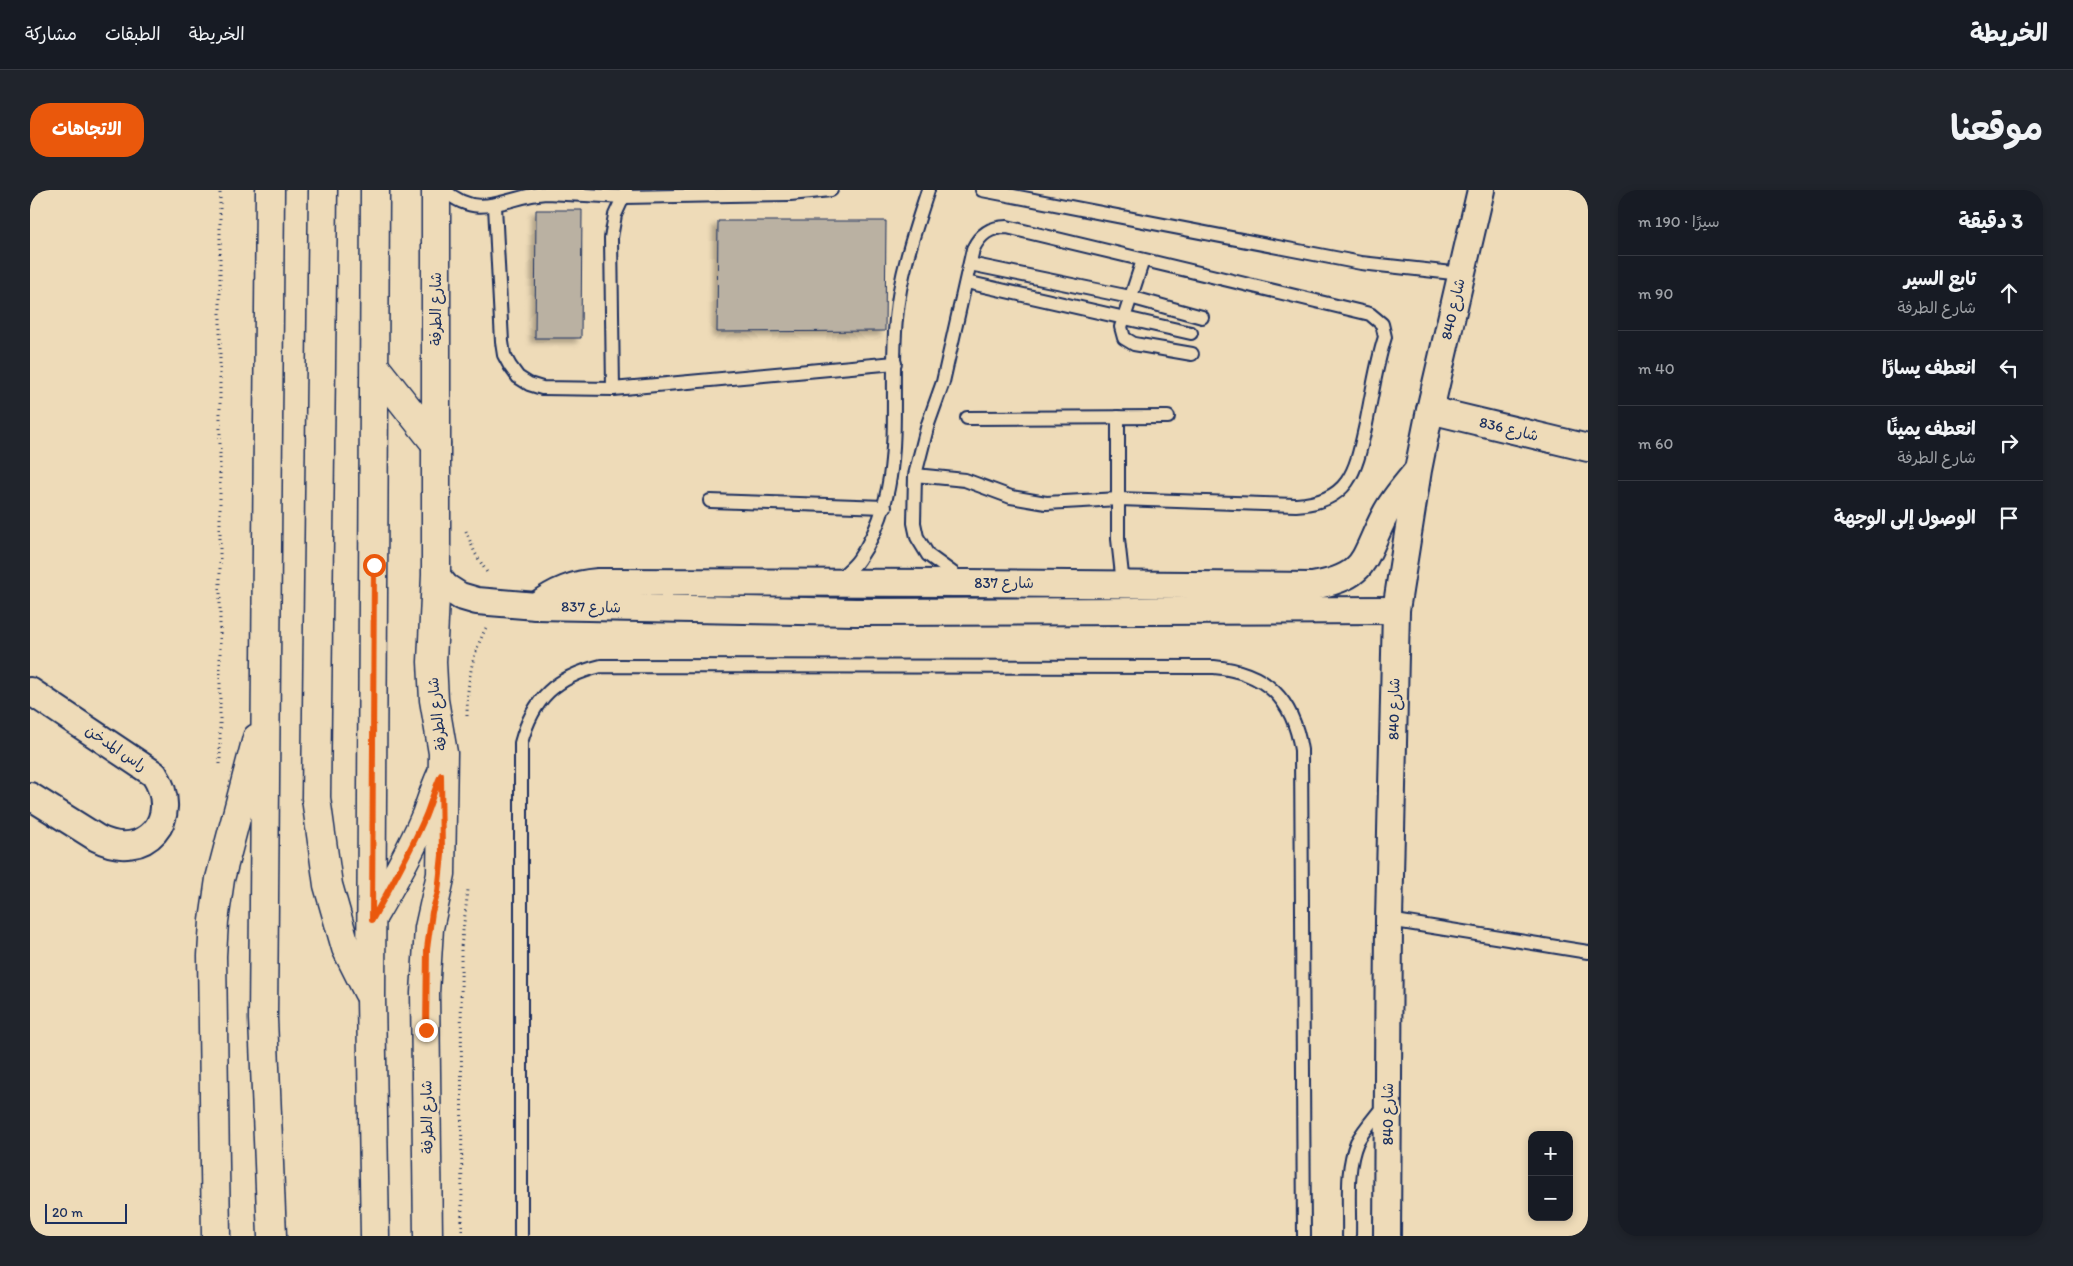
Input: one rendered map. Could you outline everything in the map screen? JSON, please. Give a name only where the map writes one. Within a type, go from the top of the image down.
[{"type":"main road","points":[[270,190],[263,1019],[272,1236]]},
{"type":"main road","points":[[323,190],[316,798],[328,885],[346,948],[371,998]]},
{"type":"main road","points":[[375,190],[376,368],[371,998],[375,1236]]},
{"type":"main road","name":"شارع الطرفة","points":[[428,1236],[425,984],[429,928],[441,874],[441,775],[443,753],[434,700],[432,662],[436,575],[436,190]]},
{"type":"main road","points":[[376,368],[436,444]]},
{"type":"main road","points":[[216,1236],[212,956],[214,921],[220,879],[266,703]]},
{"type":"main road","points":[[372,920],[426,815],[441,775]]},
{"type":"street","name":"شارع 840","points":[[1387,1236],[1389,920],[1396,610],[1418,470],[1430,410],[1481,190]]},
{"type":"street","name":"شارع 836","points":[[1430,410],[1588,448]]},
{"type":"street","name":"شارع 837","points":[[536,606],[559,590],[585,583],[836,582],[1312,586],[1334,583],[1346,578],[1364,562],[1386,513],[1418,470]]},
{"type":"street","name":"شارع 837","points":[[436,575],[446,587],[460,596],[477,601],[536,606],[856,612],[1396,610]]},
{"type":"street","name":"راس المدخن","points":[[30,691],[154,774],[161,784],[165,796],[165,809],[155,832],[139,842],[121,846],[108,844],[97,838],[30,796]]},
{"type":"lane","points":[[444,190],[461,202],[478,207],[495,206],[535,194],[546,193],[790,194],[832,190]]},
{"type":"lane","points":[[836,582],[858,560],[873,536],[885,507],[894,446],[896,321],[902,274],[928,190]]},
{"type":"lane","points":[[982,190],[1361,263],[1462,274]]},
{"type":"lane","points":[[613,389],[611,238],[615,215],[625,194]]},
{"type":"lane","points":[[495,206],[504,354],[518,377],[529,384],[542,388],[613,389],[895,363]]},
{"type":"lane","points":[[915,476],[965,480],[1011,497],[1037,502],[1118,499],[1310,504],[1335,494],[1348,480],[1358,463],[1385,337],[1382,324],[1370,314],[1007,227],[998,227],[982,234],[973,249],[943,382],[928,424],[915,476],[914,523],[922,546],[937,562],[966,583]]},
{"type":"lane","points":[[1143,260],[1124,317],[1121,332],[1124,338],[1128,342],[1192,354]]},
{"type":"lane","points":[[970,264],[1130,297],[1202,317]]},
{"type":"lane","points":[[966,282],[1191,333]]},
{"type":"lane","points":[[1118,417],[1118,539],[1123,584]]},
{"type":"lane","points":[[967,418],[1168,417]]},
{"type":"lane","points":[[710,501],[885,507]]},
{"type":"lane","points":[[521,1236],[521,743],[526,724],[535,706],[548,692],[570,676],[601,666],[1214,667],[1251,674],[1267,685],[1281,698],[1291,713],[1298,731],[1301,750],[1304,1236]]},
{"type":"lane","points":[[1389,920],[1588,952]]},
{"type":"lane","points":[[1349,1236],[1350,1169],[1354,1150],[1364,1132],[1388,1100]]},
{"type":"path","points":[[220,190],[220,769]]},
{"type":"path","points":[[467,718],[468,680],[471,662],[477,644],[491,621]]},
{"type":"path","points":[[462,1236],[461,947],[467,907],[467,885]]},
{"type":"building","points":[[536,210],[582,210],[581,338],[535,338]]},
{"type":"building","points":[[718,221],[886,221],[885,331],[717,332]]},
{"type":"route","points":[[374,565],[372,920],[400,870],[426,815],[441,775],[441,874],[429,928],[425,993],[426,1030]]}]
